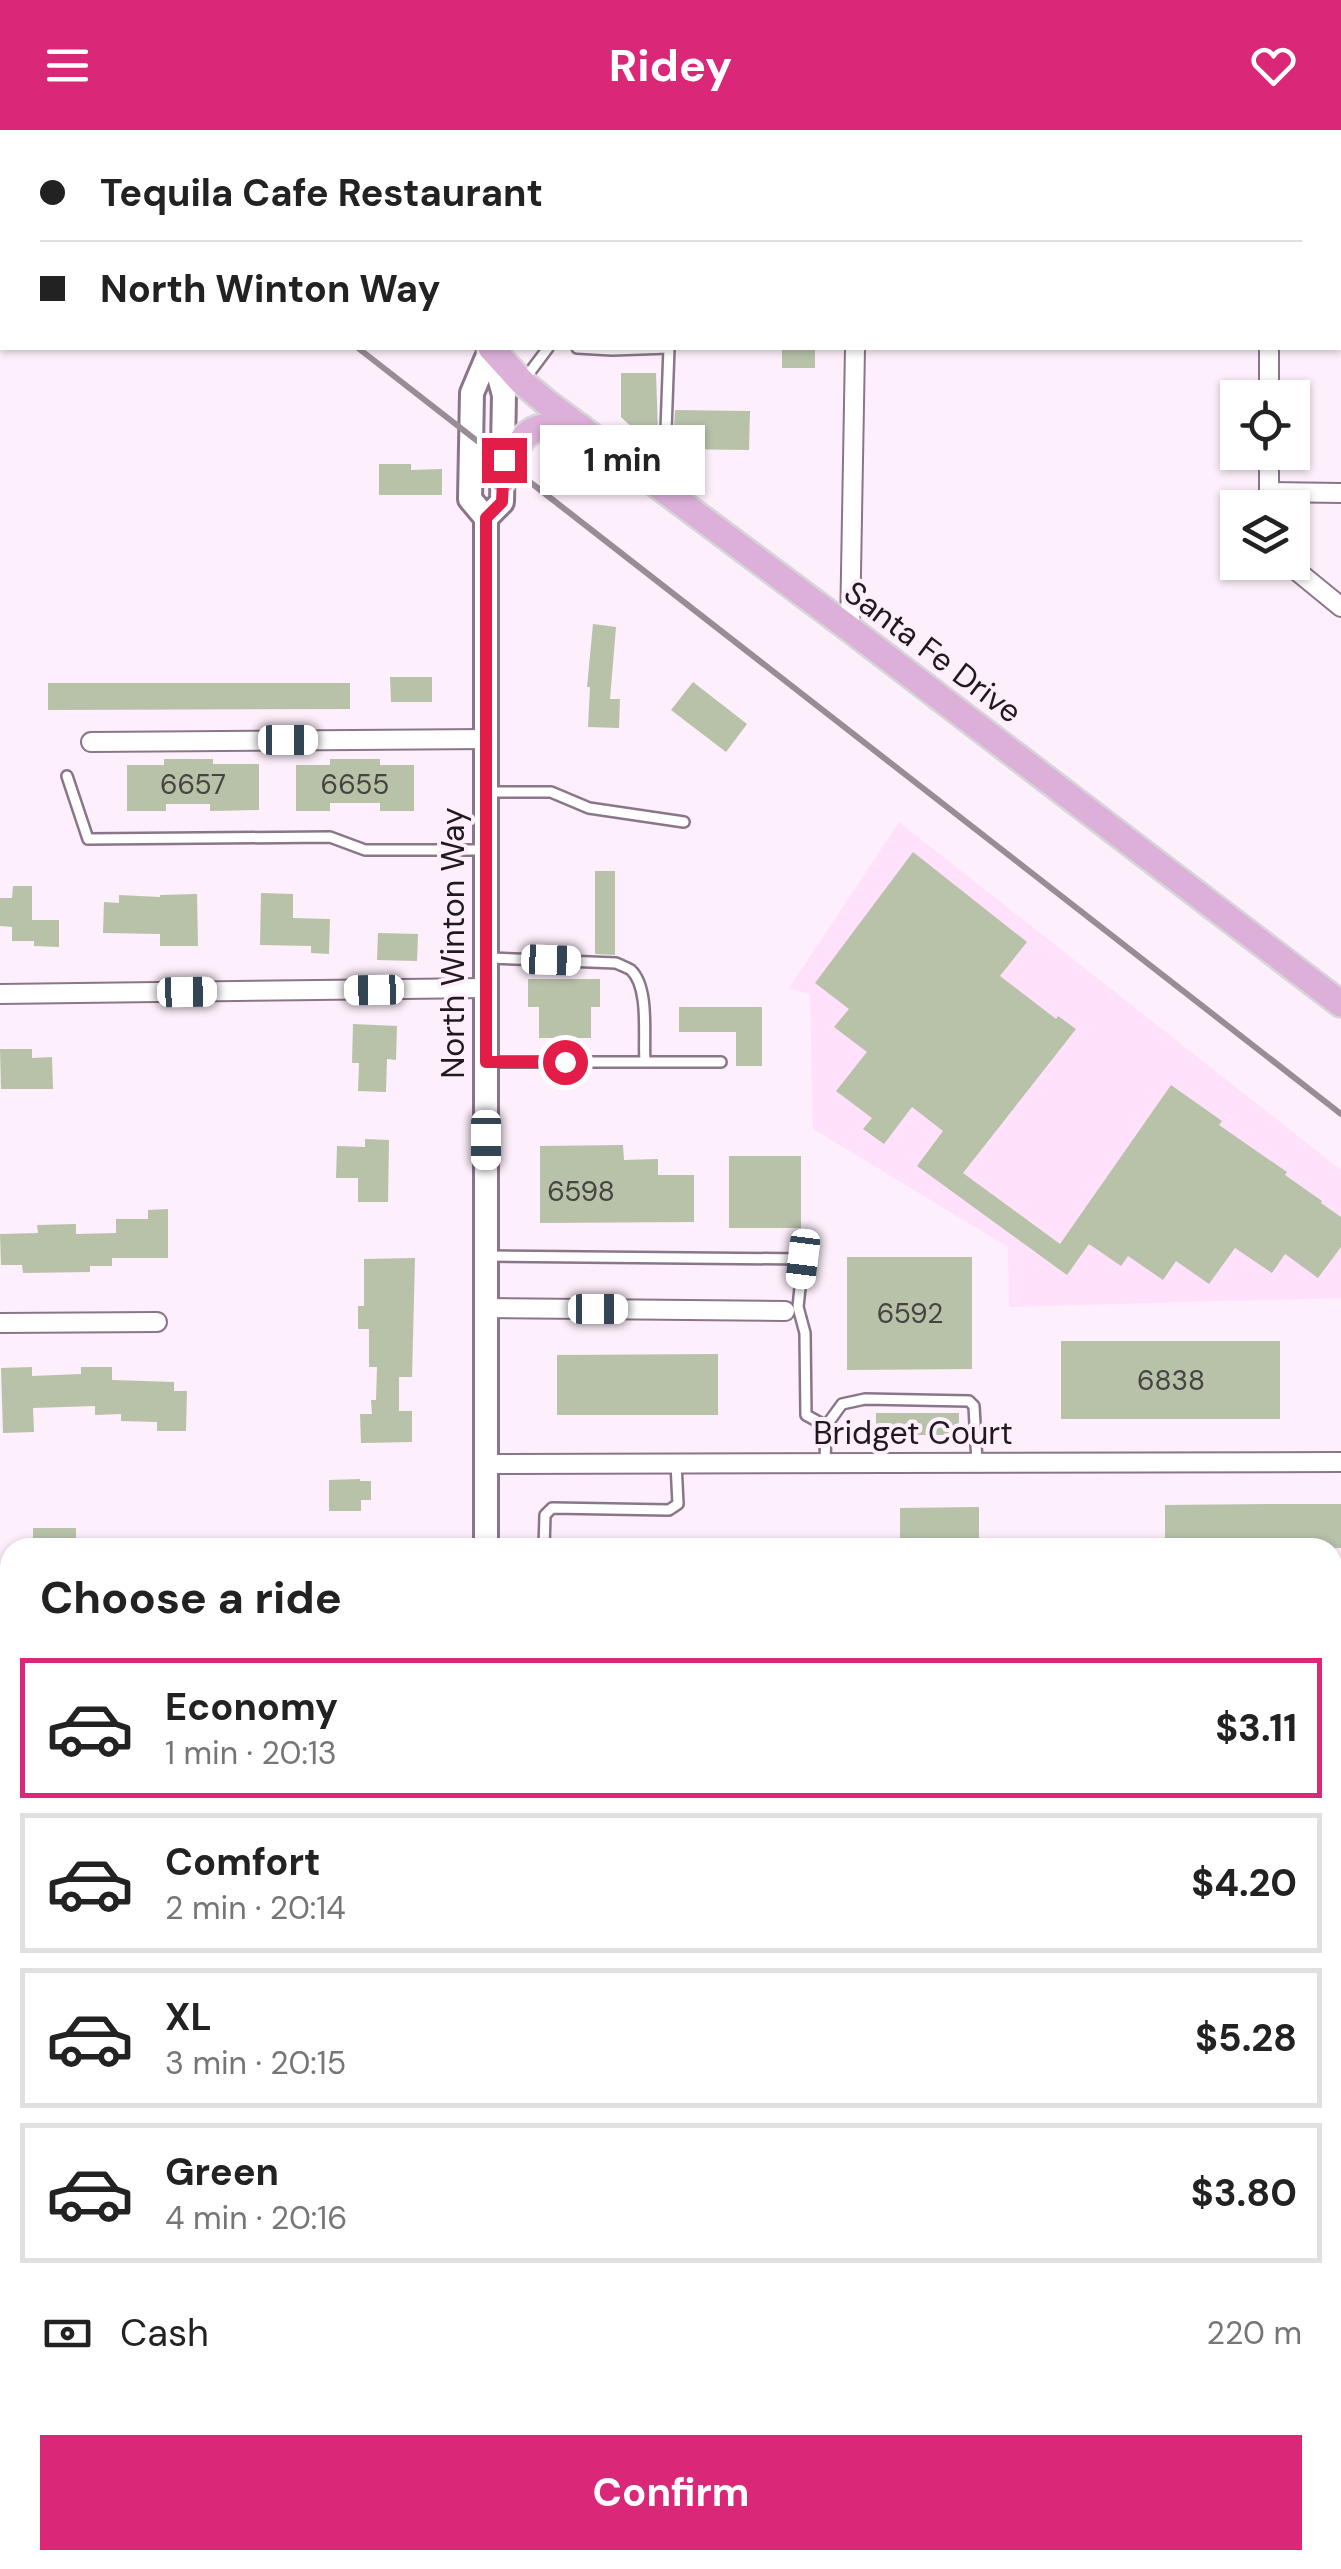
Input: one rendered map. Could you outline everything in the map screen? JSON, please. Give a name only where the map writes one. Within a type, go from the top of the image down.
[{"type":"main road","name":"North Winton Way","points":[[486,1538],[486,518],[470,499],[472,393],[490,350]]},
{"type":"main road","name":"North Winton Way","points":[[486,518],[502,502],[503,480],[504,395],[492,350]]},
{"type":"main road","name":"Santa Fe Drive","points":[[493,350],[522,382],[580,427],[1341,1004]]},
{"type":"main road","points":[[503,480],[516,448],[530,430],[550,424],[580,427]]},
{"type":"street","points":[[850,629],[856,350]]},
{"type":"street","points":[[1269,350],[1269,380]]},
{"type":"street","points":[[1310,497],[1341,494]]},
{"type":"street","points":[[1308,580],[1341,607]]},
{"type":"street","points":[[91,742],[486,739]]},
{"type":"street","points":[[0,994],[486,988]]},
{"type":"street","points":[[486,1308],[792,1309]]},
{"type":"street","points":[[0,1323],[157,1322]]},
{"type":"street","name":"Bridget Court","points":[[486,1464],[1341,1462]]},
{"type":"lane","points":[[522,382],[546,350]]},
{"type":"lane","points":[[664,491],[668,350]]},
{"type":"lane","points":[[67,776],[88,839],[330,837],[364,850],[486,850]]},
{"type":"lane","points":[[486,792],[551,792],[589,808],[684,822]]},
{"type":"lane","points":[[486,958],[616,963],[631,970],[640,985],[645,1062]]},
{"type":"lane","points":[[486,1062],[721,1062]]},
{"type":"lane","points":[[486,1256],[803,1259],[792,1309],[805,1333],[806,1415],[826,1426]]},
{"type":"lane","points":[[825,1463],[826,1426],[842,1404],[865,1399],[969,1401],[974,1406],[977,1463]]},
{"type":"lane","points":[[544,1538],[544,1515],[552,1508],[669,1510],[678,1504],[676,1464]]},
{"type":"shaded area","points":[[899,822],[1341,1170],[1341,1298],[1009,1307],[1008,1247],[813,1129],[810,994],[789,988]]},
{"type":"building","points":[[782,350],[815,350],[815,368],[782,368]]},
{"type":"building","points":[[621,373],[656,373],[658,433],[638,433],[621,417]]},
{"type":"building","points":[[675,410],[750,411],[749,450],[673,449]]},
{"type":"building","points":[[379,464],[411,464],[411,470],[442,469],[442,495],[379,495]]},
{"type":"building","points":[[593,624],[616,627],[610,699],[620,699],[619,728],[588,727]]},
{"type":"building","points":[[390,677],[432,677],[432,702],[391,702]]},
{"type":"building","points":[[693,682],[747,724],[726,752],[671,710]]},
{"type":"building","points":[[48,683],[350,683],[350,709],[48,710]]},
{"type":"building","points":[[164,759],[259,764],[259,810],[210,811],[210,804],[166,804],[166,811],[127,811],[127,765],[164,765]]},
{"type":"building","points":[[330,759],[380,759],[380,765],[414,765],[414,811],[380,811],[380,803],[330,803],[330,811],[296,811],[296,765],[330,765]]},
{"type":"building","points":[[913,852],[1027,942],[1000,976],[1056,1019],[1058,1016],[1076,1029],[963,1173],[1060,1244],[1171,1085],[1341,1217],[1341,1247],[1318,1278],[1285,1254],[1272,1273],[1235,1248],[1209,1284],[1176,1261],[1163,1280],[1128,1256],[1121,1266],[1089,1244],[1067,1275],[917,1166],[943,1131],[912,1107],[884,1144],[863,1129],[872,1118],[836,1091],[867,1052],[834,1027],[849,1009],[815,983]]},
{"type":"building","points":[[595,871],[615,871],[615,955],[595,954]]},
{"type":"building","points":[[13,886],[32,886],[32,920],[59,920],[59,947],[12,941],[12,927],[0,926],[0,898],[12,898]]},
{"type":"building","points":[[261,893],[293,894],[293,918],[330,919],[329,954],[311,953],[311,946],[260,945]]},
{"type":"building","points":[[197,894],[198,946],[160,946],[160,934],[103,933],[104,902],[119,903],[119,895]]},
{"type":"building","points":[[378,933],[418,934],[417,961],[377,960]]},
{"type":"building","points":[[528,979],[600,979],[600,1007],[591,1007],[591,1038],[539,1038],[539,1007],[528,1007]]},
{"type":"building","points":[[679,1007],[762,1007],[762,1066],[736,1066],[736,1032],[679,1032]]},
{"type":"building","points":[[353,1024],[397,1026],[396,1060],[387,1059],[386,1092],[358,1091],[359,1063],[352,1063]]},
{"type":"building","points":[[0,1049],[32,1049],[32,1058],[52,1057],[53,1089],[1,1089]]},
{"type":"building","points":[[365,1139],[389,1140],[388,1202],[358,1202],[358,1178],[336,1178],[337,1146],[365,1147]]},
{"type":"building","points":[[623,1145],[624,1160],[658,1159],[658,1175],[694,1175],[694,1222],[540,1223],[540,1146]]},
{"type":"building","points":[[729,1156],[801,1156],[801,1228],[729,1228]]},
{"type":"building","points":[[168,1209],[168,1258],[112,1258],[112,1266],[90,1266],[90,1272],[23,1273],[22,1265],[1,1265],[0,1234],[38,1233],[37,1225],[76,1224],[76,1234],[116,1233],[116,1219],[148,1219],[148,1210]]},
{"type":"building","points":[[847,1257],[972,1257],[972,1369],[847,1370]]},
{"type":"building","points":[[415,1258],[412,1377],[399,1377],[399,1411],[412,1411],[412,1442],[361,1443],[360,1414],[372,1414],[377,1367],[369,1367],[369,1329],[358,1329],[358,1306],[364,1306],[364,1259]]},
{"type":"building","points":[[1061,1341],[1280,1341],[1280,1419],[1061,1419]]},
{"type":"building","points":[[718,1354],[718,1415],[557,1415],[557,1355]]},
{"type":"building","points":[[32,1367],[32,1376],[81,1374],[81,1367],[112,1367],[112,1380],[174,1382],[174,1391],[187,1391],[186,1431],[157,1431],[157,1422],[121,1421],[121,1414],[95,1415],[95,1406],[33,1408],[34,1432],[3,1433],[1,1368]]},
{"type":"building","points":[[876,1413],[959,1413],[959,1435],[876,1435]]},
{"type":"building","points":[[329,1480],[371,1481],[371,1500],[361,1500],[361,1511],[329,1511]]},
{"type":"building","points":[[1341,1504],[1341,1538],[1165,1538],[1165,1505]]},
{"type":"building","points":[[979,1507],[979,1538],[900,1538],[900,1508]]},
{"type":"building","points":[[33,1528],[76,1528],[76,1538],[33,1538]]},
{"type":"railway","points":[[361,350],[1341,1114]]},
{"type":"route","points":[[504,460],[502,502],[486,518],[486,1062],[565,1062]]}]
